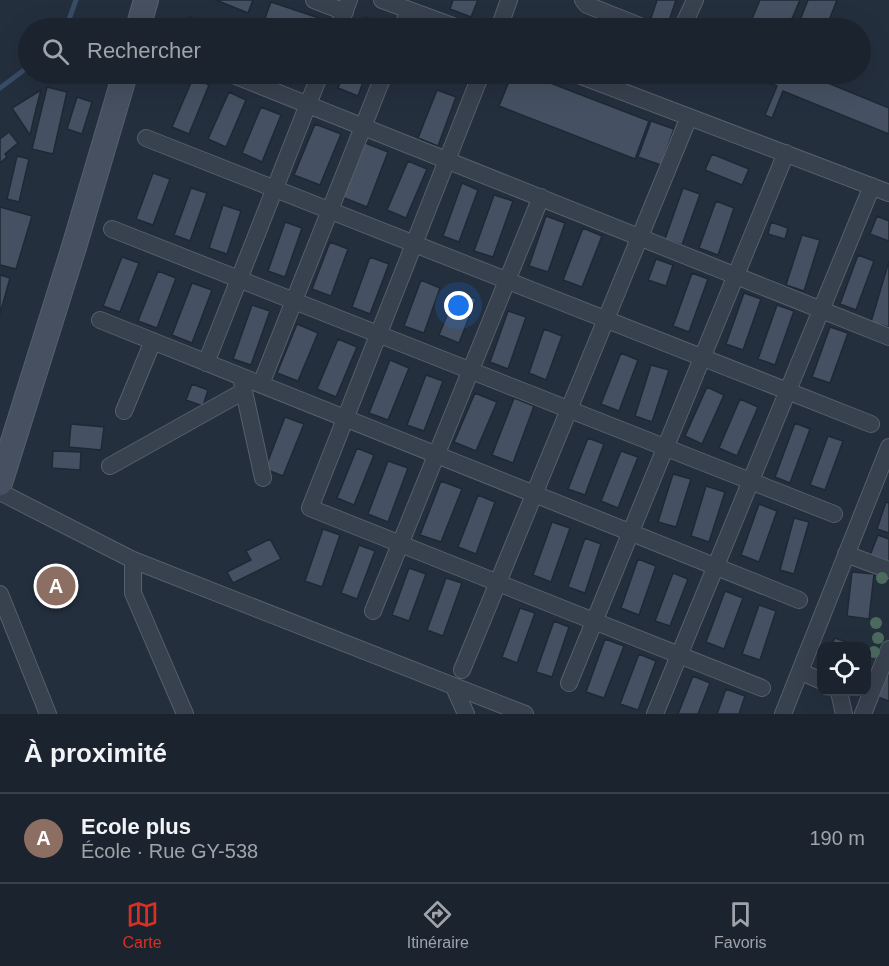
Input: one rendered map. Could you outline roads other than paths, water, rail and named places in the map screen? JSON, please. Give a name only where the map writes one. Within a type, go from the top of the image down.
[{"type":"street","points":[[141,18],[146,0]]},
{"type":"street","points":[[314,0],[347,6]]},
{"type":"street","points":[[382,0],[431,18]]},
{"type":"street","points":[[503,18],[509,0]]},
{"type":"street","points":[[583,0],[587,5],[620,18]]},
{"type":"street","points":[[687,18],[695,0]]},
{"type":"street","points":[[406,18],[409,10]]},
{"type":"street","points":[[0,483],[122,84]]},
{"type":"street","points":[[257,84],[889,337]]},
{"type":"street","points":[[207,363],[316,84]]},
{"type":"street","points":[[261,384],[380,84]]},
{"type":"street","points":[[478,84],[310,508],[762,688]]},
{"type":"street","points":[[602,84],[889,193]]},
{"type":"street","points":[[462,670],[496,582],[689,117]]},
{"type":"street","points":[[146,138],[871,424]]},
{"type":"street","points":[[569,683],[786,153]]},
{"type":"street","points":[[655,714],[872,186]]},
{"type":"street","points":[[373,610],[541,197]]},
{"type":"street","points":[[112,229],[834,514]]},
{"type":"street","points":[[100,320],[207,363],[242,384],[261,384],[799,600]]},
{"type":"street","points":[[124,411],[153,341]]},
{"type":"street","points":[[110,466],[242,384]]},
{"type":"street","points":[[242,384],[263,478]]},
{"type":"street","points":[[783,714],[889,447]]},
{"type":"street","points":[[0,492],[133,560],[525,714]]},
{"type":"street","points":[[846,554],[889,570]]},
{"type":"street","points":[[133,560],[133,593],[185,714]]},
{"type":"street","points":[[0,594],[48,714]]},
{"type":"street","points":[[863,714],[889,649]]},
{"type":"street","points":[[801,672],[817,679]]},
{"type":"street","points":[[454,687],[466,714]]},
{"type":"street","points":[[840,696],[844,714]]},
{"type":"waterway","points":[[70,18],[76,0]]},
{"type":"waterway","points":[[0,88],[18,74]]},
{"type":"place","name":"Ecole plus","points":[[56,586]]}]
